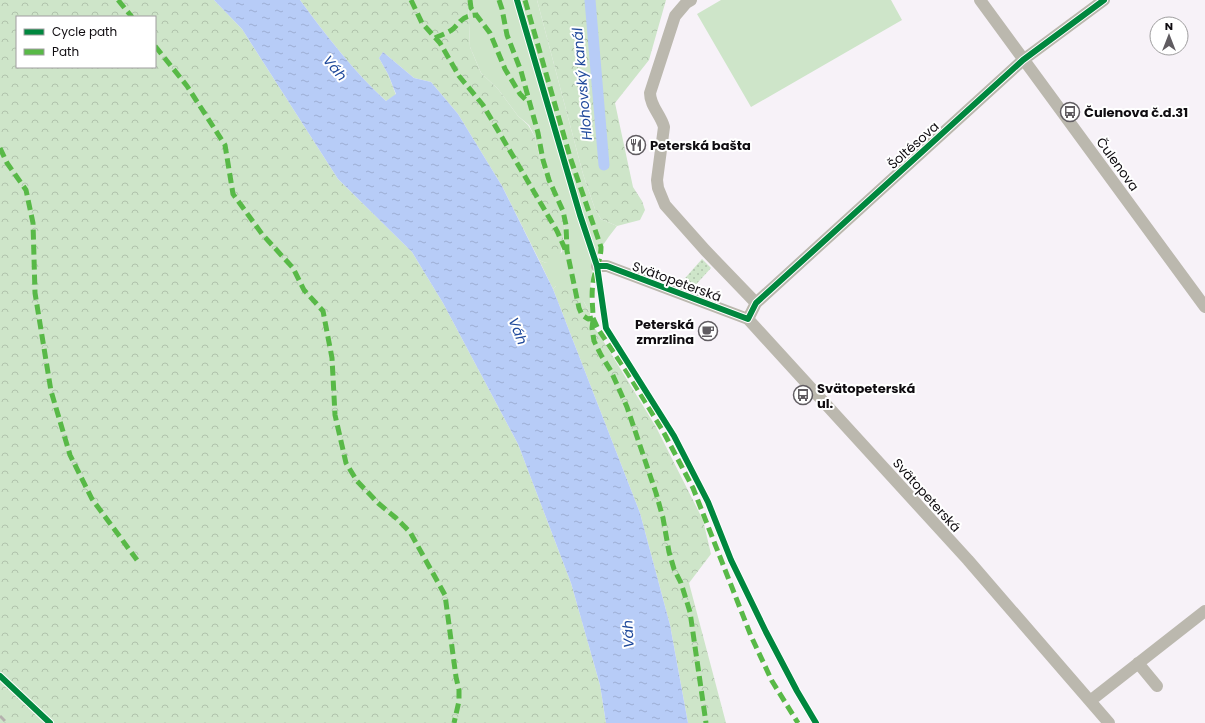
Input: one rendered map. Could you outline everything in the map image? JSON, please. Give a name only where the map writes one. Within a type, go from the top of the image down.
[{"type":"street","name":"Svätopeterská","points":[[691,0],[686,2],[675,16],[650,93],[651,100],[663,122],[664,127],[657,180],[658,188],[665,205],[705,250],[756,303]]},
{"type":"street","name":"Čulenova","points":[[980,0],[1205,307]]},
{"type":"street","name":"Šoltésova","points":[[748,319],[756,303],[1023,60],[1104,0]]},
{"type":"street","name":"Svätopeterská","points":[[597,266],[607,266],[748,319],[968,560],[1109,723]]},
{"type":"street","points":[[1090,701],[1205,611]]},
{"type":"street","points":[[1138,663],[1157,686]]},
{"type":"green space","points":[[0,0],[214,0],[242,29],[338,179],[412,252],[443,303],[518,444],[571,583],[600,685],[606,723],[0,723]]},
{"type":"green space","points":[[300,0],[468,0],[470,47],[481,73],[498,89],[518,116],[528,125],[535,137],[542,168],[559,207],[565,226],[561,252],[556,260],[546,263],[539,260],[502,186],[458,114],[431,82],[414,78],[383,52],[379,58],[388,74],[396,95],[386,101],[352,66]]},
{"type":"green space","points":[[468,0],[537,0],[583,174],[595,209],[601,219],[617,226],[604,244],[595,262],[591,283],[590,313],[584,302],[556,286],[553,289],[539,260],[546,263],[562,252],[565,226],[559,207],[542,168],[535,137],[529,125],[518,116],[498,89],[481,73],[470,47]]},
{"type":"green space","points":[[537,0],[666,0],[649,60],[615,103],[633,187],[642,201],[645,210],[640,220],[617,226],[601,219],[595,209],[583,174]]},
{"type":"green space","points":[[721,0],[891,0],[902,20],[751,107],[697,14]]},
{"type":"green space","points":[[702,259],[711,268],[690,291],[679,285]]},
{"type":"green space","points":[[556,286],[572,286],[584,302],[590,313],[590,322],[599,334],[656,427],[703,520],[711,554],[689,583],[726,723],[688,723],[670,625],[640,513],[553,289]]},
{"type":"water","name":"Váh","points":[[214,0],[300,0],[352,66],[386,101],[396,94],[388,74],[379,58],[383,52],[414,78],[431,82],[458,114],[502,186],[553,289],[640,513],[670,625],[688,723],[606,723],[600,685],[571,583],[518,444],[443,303],[412,252],[338,179],[242,29]]},
{"type":"waterway","name":"Hlohovský kanál","points":[[590,0],[604,165]]},
{"type":"railway","points":[[0,716],[7,723]]},
{"type":"marked path","points":[[118,0],[131,16]]},
{"type":"marked path","points":[[411,0],[422,23],[440,43],[459,76],[483,105],[557,231],[565,249]]},
{"type":"marked path","points":[[470,0],[471,8],[490,33],[505,69],[520,94],[529,103]]},
{"type":"marked path","points":[[499,0],[507,35],[521,71],[549,180],[563,211],[566,225],[567,251],[579,308],[582,315],[588,319],[593,318],[592,288],[601,247],[570,157],[525,0]]},
{"type":"marked path","points":[[435,38],[453,29],[465,17],[476,15]]},
{"type":"marked path","points":[[156,47],[187,86],[225,145],[233,194],[262,234],[293,268],[304,290],[323,311],[332,358],[335,415],[346,463],[357,481],[378,503],[410,532],[445,595],[459,690],[459,701],[454,723]]},
{"type":"marked path","points":[[0,148],[7,163],[26,190],[33,223],[35,293],[51,391],[70,455],[92,499],[137,560]]},
{"type":"marked path","points":[[593,318],[598,329],[627,372],[663,431],[693,488],[751,636],[772,681],[798,723]]},
{"type":"marked path","points":[[593,320],[592,328],[594,341],[611,371],[627,407],[656,493],[674,569],[681,583],[690,612],[706,723]]},
{"type":"cycle path","points":[[517,0],[580,215],[597,266],[606,328],[674,436],[708,502],[731,560],[766,632],[797,691],[816,723]]},
{"type":"cycle path","points":[[597,266],[607,266],[748,319],[756,303],[1023,60],[1104,0]]},
{"type":"cycle path","points":[[0,676],[50,723]]},
{"type":"place","name":"Čulenova č.d.31","points":[[1070,112]]},
{"type":"place","name":"Peterská bašta","points":[[636,145]]},
{"type":"place","name":"Peterská zmrzlina","points":[[708,331]]},
{"type":"place","name":"Svätopeterská ul.","points":[[803,395]]}]
